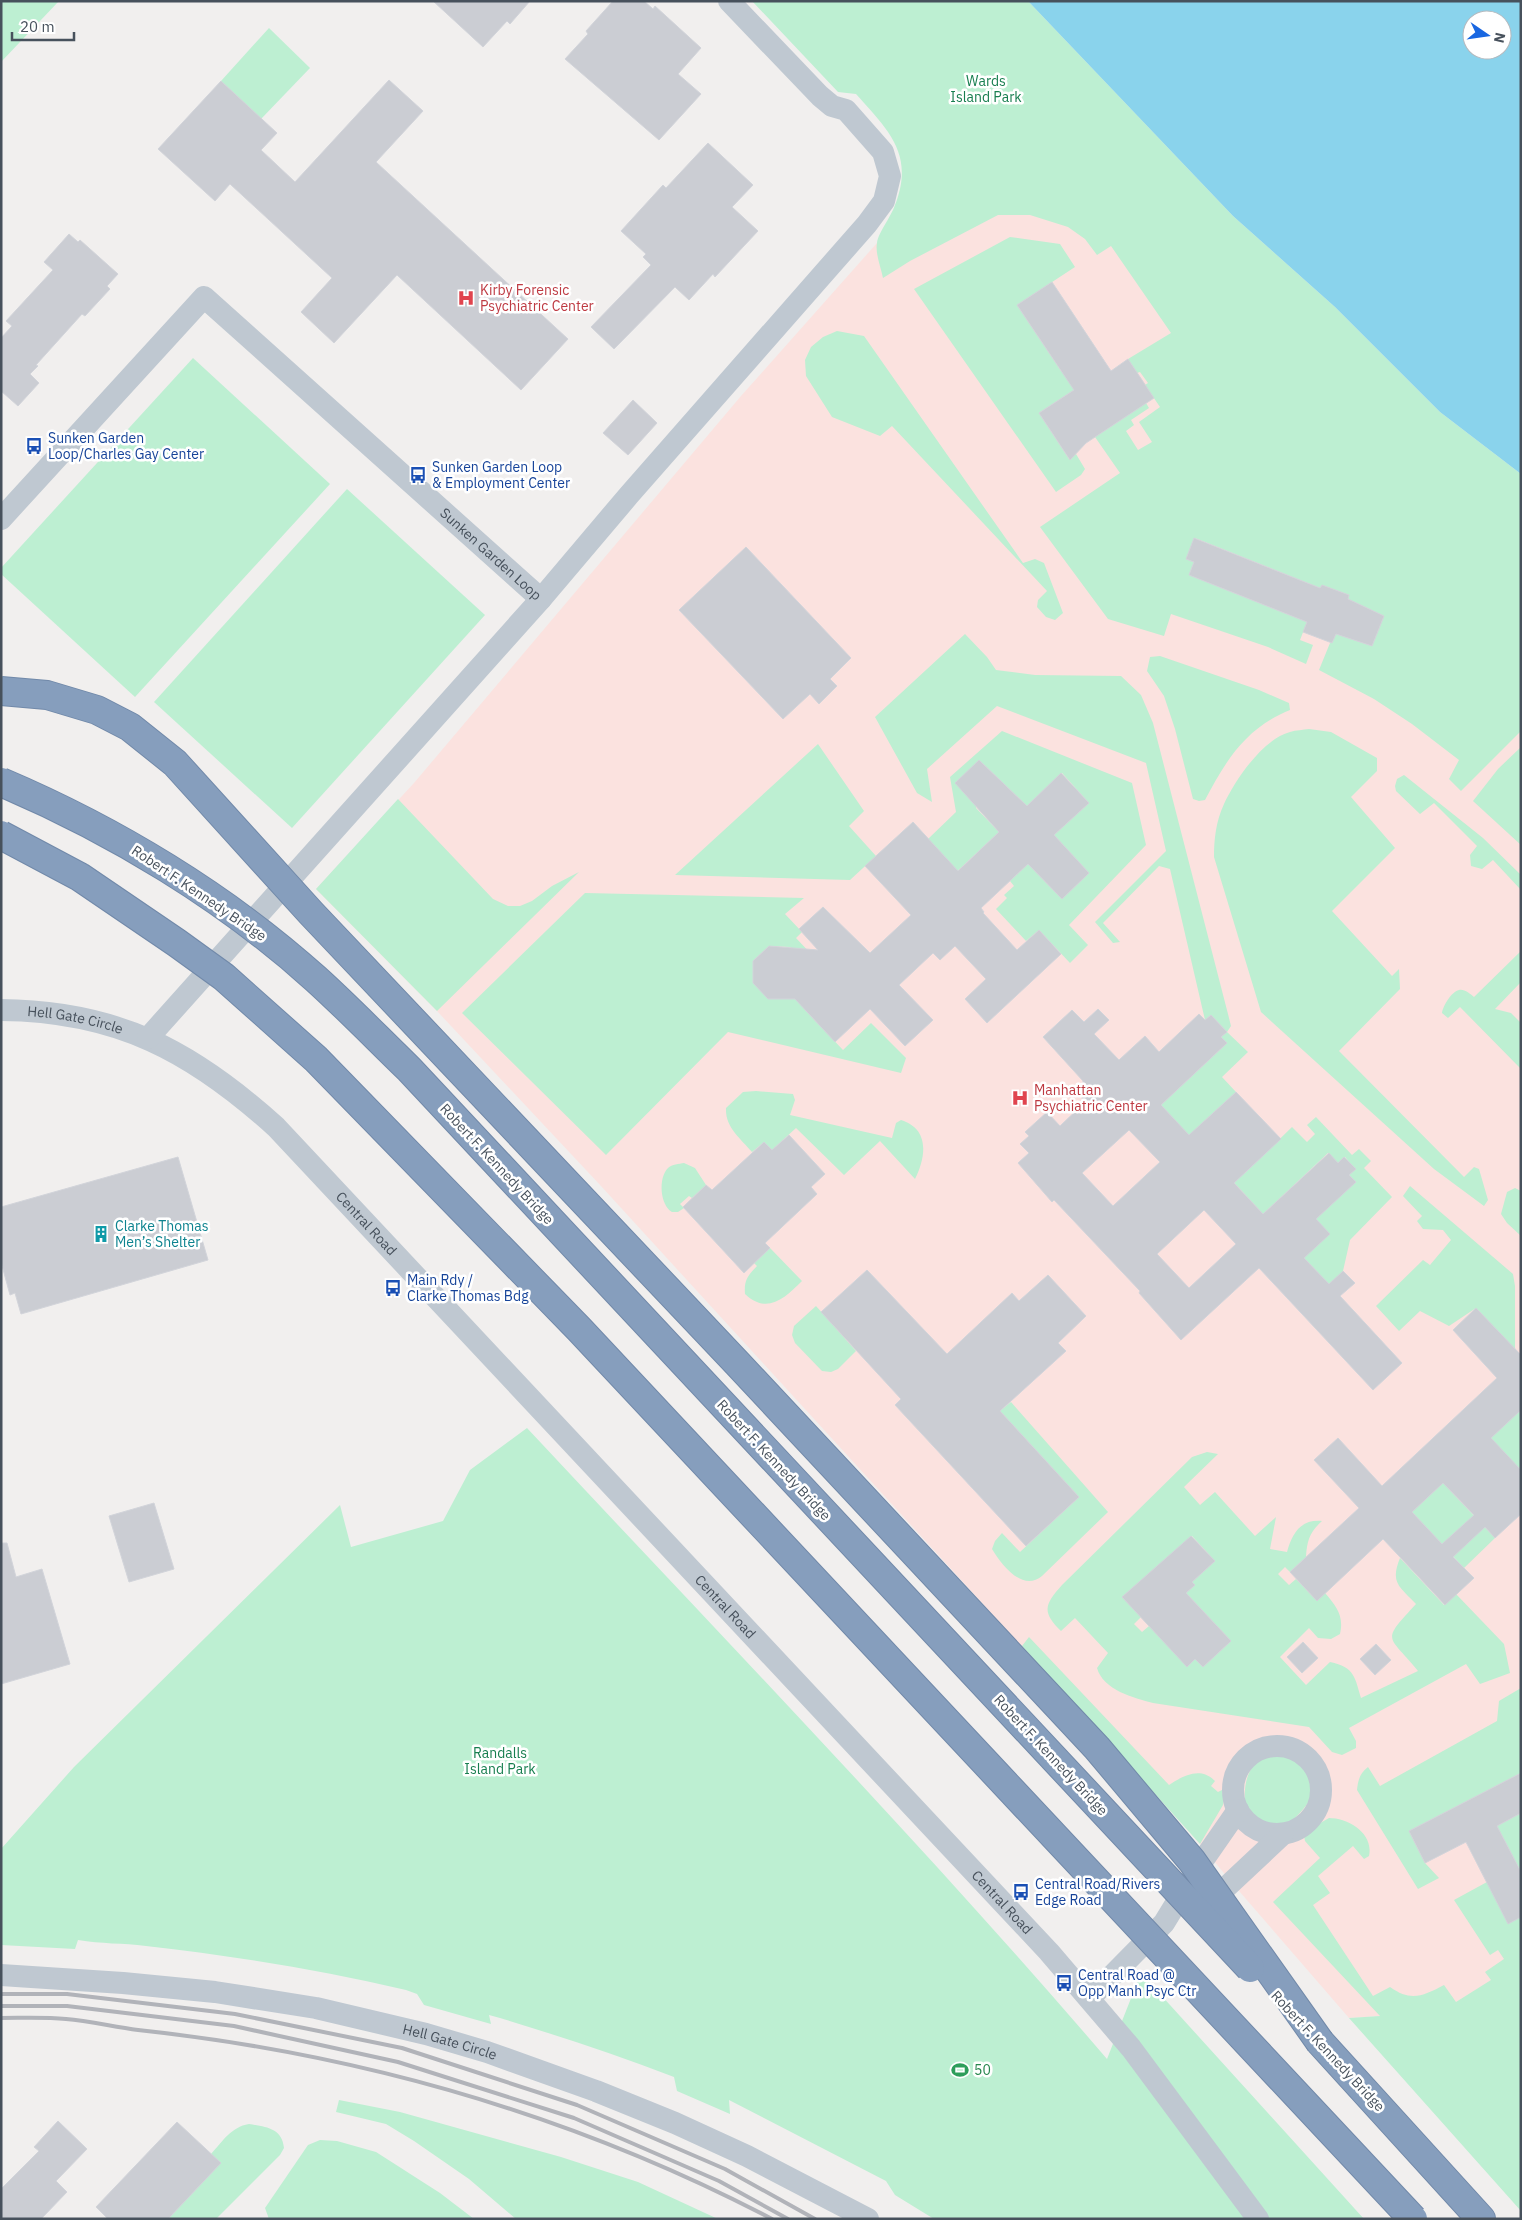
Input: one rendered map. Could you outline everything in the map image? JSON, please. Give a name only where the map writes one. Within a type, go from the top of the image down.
[{"type":"highway","points":[[1,691],[47,695],[98,710],[130,727],[175,763],[318,920],[737,1363],[1084,1734],[1192,1861],[1320,2042]]},
{"type":"highway","name":"Robert F. Kennedy Bridge","points":[[1,782],[82,820],[189,883],[277,946],[354,1014],[415,1076],[1320,2042],[1481,2219]]},
{"type":"highway","points":[[1,834],[80,877],[177,943],[224,978],[316,1060],[579,1329],[1413,2219]]},
{"type":"street","points":[[542,599],[629,496],[867,224],[884,201],[890,176],[883,152],[846,110],[832,106],[820,96],[729,1]]},
{"type":"street","name":"Sunken Garden Loop","points":[[1,519],[204,297],[542,599],[148,1038]]},
{"type":"street","name":"Hell Gate Circle","points":[[1,1010],[29,1010],[64,1015],[125,1030],[148,1038]]},
{"type":"street","name":"Central Road","points":[[148,1038],[168,1047],[213,1075],[276,1128],[1049,1952],[1090,1998],[1154,2078],[1258,2219]]},
{"type":"street","points":[[1282,1745],[1296,1749],[1308,1758],[1317,1770],[1321,1785],[1320,1800],[1315,1813],[1306,1824],[1293,1832],[1283,1834],[1264,1833],[1252,1827],[1241,1817],[1232,1790],[1234,1775],[1242,1762],[1253,1752],[1267,1746],[1282,1745]]},
{"type":"street","points":[[1090,1998],[1164,1923],[1197,1869],[1238,1810]]},
{"type":"street","points":[[1164,1923],[1219,1894],[1283,1834]]},
{"type":"street","name":"Hell Gate Circle","points":[[1,1975],[123,1983],[215,1992],[316,2008],[426,2034],[487,2052],[596,2091],[676,2123],[747,2156],[868,2219]]},
{"type":"shaded area","name":"Manhattan Psychiatric Center","points":[[935,173],[1077,186],[1521,670],[1521,1985],[1504,2008],[1349,2018],[1180,1820],[601,1186],[437,1011],[316,889],[414,783],[741,396],[877,243]]},
{"type":"green space","points":[[1,1],[59,1],[1,62]]},
{"type":"green space","name":"Wards Island Park","points":[[752,1],[1028,1],[1233,216],[1335,307],[1440,412],[1521,474],[1521,731],[1461,791],[1449,779],[1459,760],[1412,724],[1374,699],[1319,670],[1330,643],[1332,643],[1336,634],[1372,646],[1384,616],[1348,599],[1349,595],[1322,585],[1320,588],[1195,538],[1186,559],[1194,562],[1189,575],[1307,622],[1300,640],[1313,645],[1306,664],[1268,647],[1171,614],[1164,636],[1108,619],[1040,527],[1120,473],[1095,437],[1146,403],[1149,408],[1131,420],[1134,425],[1126,431],[1138,450],[1152,442],[1139,422],[1160,407],[1145,385],[1148,383],[1140,372],[1137,373],[1128,359],[1171,333],[1111,246],[1097,255],[1085,239],[1068,227],[1030,215],[998,215],[910,261],[883,278],[877,256],[877,243],[895,205],[902,171],[900,157],[895,144],[888,131],[856,94],[838,92]]},
{"type":"green space","points":[[269,28],[310,68],[261,119],[221,81]]},
{"type":"green space","points":[[1010,237],[1060,244],[1075,267],[1017,305],[1061,371],[1065,369],[1077,388],[1039,413],[1069,459],[1076,454],[1085,469],[1081,475],[1056,492],[914,289]]},
{"type":"green space","points":[[837,331],[864,336],[1023,563],[1035,559],[1044,563],[1063,613],[1055,620],[1046,617],[1037,607],[1038,600],[1047,591],[892,426],[880,436],[832,417],[806,376],[805,360],[811,347],[823,337]]},
{"type":"green space","points":[[193,358],[330,484],[135,697],[1,574],[1,568]]},
{"type":"green space","points":[[347,489],[485,615],[292,828],[154,702]]},
{"type":"green space","points":[[965,634],[987,657],[996,670],[1035,675],[1121,676],[1141,695],[1153,723],[1228,1014],[1231,1026],[1227,1032],[1211,1015],[1205,1020],[1170,869],[1159,866],[1103,923],[1120,942],[1113,943],[1095,922],[1166,851],[1146,763],[997,706],[927,769],[932,802],[917,793],[875,717]]},
{"type":"green space","points":[[1160,656],[1259,690],[1289,703],[1290,710],[1261,726],[1239,747],[1221,772],[1205,800],[1193,799],[1175,729],[1164,696],[1147,671],[1150,657]]},
{"type":"green space","points":[[1309,729],[1331,732],[1377,758],[1377,771],[1351,797],[1395,848],[1332,911],[1392,976],[1399,969],[1400,989],[1339,1051],[1464,1177],[1474,1167],[1479,1169],[1488,1200],[1484,1206],[1434,1169],[1261,1012],[1214,857],[1216,830],[1221,810],[1229,794],[1260,752],[1280,736],[1292,731]]},
{"type":"green space","points":[[1002,731],[1132,783],[1146,845],[1069,925],[1088,945],[1070,963],[1039,930],[1026,941],[996,909],[1007,898],[1004,895],[1014,886],[1010,881],[1028,864],[1062,899],[1089,873],[1054,835],[1089,803],[1062,773],[1027,806],[979,760],[976,808],[999,832],[951,877],[945,857],[928,839],[956,812],[950,777]]},
{"type":"green space","points":[[818,744],[864,811],[849,826],[876,856],[850,880],[675,875]]},
{"type":"green space","points":[[1521,747],[1521,845],[1473,801],[1498,769]]},
{"type":"green space","points":[[1404,775],[1483,838],[1521,875],[1521,890],[1493,860],[1482,869],[1471,866],[1470,855],[1477,846],[1434,803],[1420,814],[1396,791],[1397,779]]},
{"type":"green space","points":[[398,799],[493,899],[508,906],[520,906],[532,901],[552,886],[579,872],[437,1011],[316,889]]},
{"type":"green space","points":[[585,893],[804,898],[785,914],[802,932],[796,938],[831,975],[805,1010],[843,1050],[871,1023],[906,1058],[901,1073],[728,1032],[606,1155],[462,1013]],"holes":[[[769,946],[790,947],[805,963],[753,961]]]},
{"type":"green space","points":[[1521,951],[1521,982],[1495,1009],[1511,1013],[1521,1023],[1521,1069],[1460,1007],[1448,1018],[1442,1013],[1453,993],[1461,990],[1474,997]]},
{"type":"green space","points":[[1227,1032],[1248,1052],[1222,1077],[1236,1092],[1200,1125],[1195,1142],[1161,1105],[1226,1044],[1221,1037]]},
{"type":"green space","points":[[756,1091],[793,1094],[795,1100],[790,1115],[892,1138],[896,1123],[901,1120],[910,1124],[917,1130],[923,1145],[922,1162],[915,1179],[880,1141],[844,1175],[796,1128],[772,1150],[764,1142],[752,1152],[731,1127],[726,1115],[726,1108],[743,1092]]},
{"type":"green space","points":[[1316,1117],[1352,1155],[1359,1149],[1371,1161],[1364,1168],[1392,1197],[1350,1240],[1343,1271],[1338,1276],[1337,1293],[1290,1243],[1355,1182],[1349,1175],[1355,1169],[1345,1157],[1338,1163],[1328,1153],[1263,1214],[1228,1176],[1245,1173],[1292,1127],[1307,1142],[1315,1134],[1307,1125]]},
{"type":"green space","points":[[684,1163],[695,1168],[706,1185],[692,1198],[689,1196],[680,1204],[684,1208],[678,1212],[672,1212],[668,1209],[663,1198],[663,1178],[668,1168]]},
{"type":"green space","points":[[1410,1186],[1513,1274],[1515,1286],[1515,1349],[1476,1308],[1449,1326],[1420,1311],[1399,1331],[1376,1306],[1423,1260],[1430,1265],[1451,1240],[1443,1230],[1423,1229],[1417,1221],[1422,1216],[1403,1196]]},
{"type":"green space","points":[[1515,1188],[1521,1191],[1521,1236],[1507,1223],[1501,1214],[1507,1192]]},
{"type":"green space","points":[[770,1248],[802,1281],[782,1298],[768,1304],[753,1300],[745,1294],[745,1286],[749,1276],[757,1266],[754,1263]]},
{"type":"green space","points":[[816,1306],[856,1351],[838,1369],[831,1372],[822,1371],[795,1343],[792,1335],[794,1326]]},
{"type":"green space","points":[[1011,1402],[1108,1512],[1042,1576],[1028,1581],[1014,1575],[1001,1563],[992,1549],[995,1541],[1002,1533],[1020,1552],[1079,1497],[1000,1411]]},
{"type":"green space","points":[[1521,1410],[1521,1470],[1483,1445]]},
{"type":"green space","name":"Randalls Island Park","points":[[527,1428],[893,1819],[1037,1978],[1107,2059],[1141,1973],[1364,2219],[934,2219],[895,2195],[886,2181],[729,2100],[730,2114],[677,2091],[674,2077],[588,2046],[500,2018],[489,2015],[491,2024],[424,2005],[417,1994],[406,1990],[277,1964],[137,1945],[78,1940],[75,1949],[1,1945],[1,1849],[74,1767],[340,1505],[351,1547],[443,1521],[470,1470]]},
{"type":"green space","points":[[1207,1452],[1218,1454],[1184,1487],[1200,1505],[1215,1492],[1255,1536],[1276,1517],[1270,1549],[1287,1552],[1291,1539],[1298,1529],[1308,1522],[1322,1521],[1310,1537],[1306,1557],[1290,1572],[1285,1567],[1278,1574],[1289,1585],[1296,1579],[1317,1601],[1325,1593],[1336,1607],[1340,1617],[1340,1634],[1331,1639],[1318,1638],[1309,1628],[1280,1657],[1306,1685],[1330,1662],[1345,1667],[1353,1674],[1361,1698],[1418,1671],[1392,1638],[1397,1626],[1416,1604],[1401,1588],[1396,1579],[1400,1558],[1444,1605],[1456,1594],[1504,1644],[1510,1673],[1480,1684],[1466,1664],[1349,1728],[1356,1741],[1356,1748],[1342,1755],[1332,1752],[1309,1727],[1153,1703],[1129,1696],[1112,1687],[1100,1676],[1097,1668],[1108,1653],[1075,1618],[1061,1631],[1050,1618],[1048,1613],[1049,1603],[1062,1585],[1192,1457]],"holes":[[[1192,1536],[1215,1561],[1192,1582],[1195,1585],[1186,1593],[1231,1641],[1203,1667],[1195,1659],[1187,1666],[1149,1626],[1142,1632],[1134,1624],[1141,1617],[1122,1597]]]},
{"type":"green space","points":[[1443,1483],[1495,1538],[1464,1568],[1412,1512]]},
{"type":"green space","points":[[1029,1637],[1169,1785],[1180,1778],[1198,1773],[1209,1776],[1215,1781],[1211,1786],[1218,1792],[1222,1790],[1223,1805],[1200,1844],[1022,1646]]},
{"type":"green space","points":[[1521,1688],[1521,1773],[1409,1831],[1425,1863],[1439,1878],[1418,1889],[1357,1790],[1361,1774],[1368,1767],[1380,1786],[1497,1721],[1499,1701]]},
{"type":"green space","points":[[1281,1751],[1301,1762],[1311,1774],[1314,1787],[1313,1794],[1306,1806],[1289,1824],[1285,1828],[1273,1830],[1261,1826],[1251,1818],[1246,1808],[1245,1788],[1250,1770],[1255,1763],[1262,1757]]},
{"type":"green space","points":[[1521,1813],[1521,1872],[1497,1826]]},
{"type":"green space","points":[[1329,1818],[1344,1821],[1358,1828],[1368,1840],[1369,1856],[1364,1859],[1353,1846],[1318,1876],[1330,1893],[1313,1905],[1373,1996],[1390,1987],[1404,1995],[1417,1996],[1444,1985],[1456,2002],[1491,1980],[1485,1972],[1504,1959],[1498,1950],[1490,1955],[1454,1900],[1487,1882],[1521,1917],[1521,2211],[1349,2018],[1380,2016],[1273,1902],[1320,1858],[1305,1841],[1304,1836],[1315,1826]]},
{"type":"green space","points":[[339,2100],[400,2112],[561,2157],[638,2182],[718,2219],[516,2219],[469,2179],[386,2124],[336,2112]]},
{"type":"green space","points":[[249,2124],[277,2132],[283,2141],[284,2148],[280,2155],[216,2219],[168,2219],[221,2163],[211,2154],[232,2131]]},
{"type":"green space","points":[[320,2140],[337,2141],[376,2152],[440,2193],[474,2219],[269,2219],[265,2208],[308,2145]]},
{"type":"water","points":[[1028,1],[1521,1],[1521,474],[1440,412],[1335,307],[1233,216]]},
{"type":"building","points":[[433,1],[530,1],[510,24],[507,21],[483,47]]},
{"type":"building","points":[[613,1],[644,1],[653,9],[655,6],[701,48],[678,74],[701,94],[659,140],[565,59],[588,34],[586,31]]},
{"type":"building","points":[[389,80],[423,111],[376,162],[568,339],[521,390],[397,275],[334,343],[301,312],[332,278],[230,184],[215,201],[158,149],[221,81],[277,133],[261,150],[295,182]]},
{"type":"building","points":[[708,143],[753,185],[732,207],[758,231],[715,277],[713,274],[689,300],[675,287],[614,349],[591,327],[651,265],[643,257],[646,254],[621,231],[663,185],[666,188]]},
{"type":"building","points":[[69,234],[78,242],[80,240],[118,274],[107,286],[110,289],[85,316],[82,314],[36,365],[38,366],[30,374],[39,383],[18,406],[1,391],[1,338],[12,326],[6,321],[53,270],[44,262]]},
{"type":"building","points":[[1052,282],[1111,371],[1128,359],[1154,398],[1086,443],[1070,460],[1039,413],[1074,390],[1017,305]]},
{"type":"building","points":[[633,400],[657,423],[628,455],[603,433]]},
{"type":"building","points":[[1194,538],[1320,588],[1322,585],[1349,595],[1348,599],[1384,616],[1372,646],[1336,634],[1332,643],[1303,632],[1307,622],[1189,575],[1194,562],[1186,559]]},
{"type":"building","points":[[746,547],[851,658],[830,679],[837,686],[819,704],[810,694],[783,719],[679,610]]},
{"type":"building","points":[[979,760],[1027,806],[1061,773],[1089,803],[1054,835],[1089,873],[1062,899],[1028,864],[981,908],[983,913],[1017,950],[1039,930],[1061,954],[987,1023],[965,999],[986,979],[955,946],[940,960],[933,953],[899,985],[933,1020],[905,1046],[870,1009],[835,1042],[795,999],[768,999],[753,983],[753,961],[769,946],[818,950],[799,929],[823,907],[870,953],[911,915],[865,866],[913,822],[958,871],[999,832],[955,783]]},
{"type":"building","points":[[1098,1009],[1109,1020],[1094,1034],[1119,1060],[1145,1036],[1159,1052],[1199,1014],[1205,1020],[1211,1015],[1227,1032],[1221,1037],[1227,1043],[1161,1105],[1189,1135],[1236,1092],[1281,1139],[1234,1183],[1263,1214],[1329,1153],[1338,1163],[1344,1157],[1356,1169],[1349,1175],[1356,1182],[1316,1219],[1330,1234],[1304,1258],[1329,1284],[1343,1271],[1355,1283],[1340,1296],[1402,1363],[1373,1390],[1259,1268],[1181,1340],[1139,1293],[1140,1291],[1054,1200],[1052,1202],[1018,1163],[1029,1153],[1020,1144],[1029,1136],[1025,1132],[1047,1112],[1060,1126],[1082,1105],[1083,1081],[1043,1037],[1072,1010],[1084,1022]],"holes":[[[1129,1130],[1160,1162],[1113,1206],[1082,1173]],[[1204,1210],[1236,1244],[1189,1288],[1157,1254]]]},
{"type":"building","points":[[789,1135],[825,1174],[811,1187],[817,1194],[765,1243],[770,1248],[744,1273],[683,1207],[706,1185],[712,1190],[764,1142],[772,1150]]},
{"type":"building","name":"Clarke Thomas Men’s Shelter","points":[[178,1157],[208,1260],[21,1314],[15,1293],[10,1295],[1,1262],[1,1207]]},
{"type":"building","points":[[867,1270],[947,1354],[1012,1293],[1019,1301],[1048,1275],[1086,1316],[1058,1343],[1066,1351],[1000,1411],[1079,1497],[1026,1546],[895,1405],[901,1399],[821,1312]]},
{"type":"building","points":[[1476,1308],[1521,1355],[1521,1410],[1491,1438],[1521,1470],[1521,1514],[1495,1538],[1485,1527],[1453,1557],[1474,1578],[1445,1605],[1383,1539],[1317,1601],[1290,1572],[1359,1508],[1314,1460],[1338,1438],[1382,1486],[1497,1378],[1453,1330]],"holes":[[[1443,1483],[1474,1515],[1442,1544],[1412,1512]]]},
{"type":"building","points":[[154,1503],[174,1569],[129,1582],[109,1516]]},
{"type":"building","points":[[1191,1536],[1215,1561],[1192,1582],[1195,1585],[1186,1593],[1231,1641],[1203,1667],[1195,1659],[1187,1667],[1122,1597]]},
{"type":"building","points":[[1,1543],[7,1543],[16,1577],[42,1569],[70,1664],[1,1684]]},
{"type":"building","points":[[1303,1642],[1318,1658],[1302,1673],[1287,1657]]},
{"type":"building","points":[[1376,1644],[1391,1660],[1375,1675],[1360,1659]]},
{"type":"building","points":[[1521,1773],[1521,1813],[1497,1826],[1521,1872],[1521,1917],[1508,1924],[1466,1842],[1425,1863],[1409,1831]]},
{"type":"building","points":[[58,2121],[87,2149],[56,2181],[67,2192],[41,2219],[1,2219],[1,2189],[39,2151],[34,2147]]},
{"type":"building","points":[[177,2122],[221,2163],[168,2219],[108,2219],[96,2207]]},
{"type":"railway","points":[[1,1994],[67,1994],[235,2014],[402,2048],[577,2105],[725,2169],[815,2219]]},
{"type":"railway","points":[[1,2006],[67,2006],[234,2026],[398,2062],[574,2118],[719,2181],[788,2219]]},
{"type":"railway","points":[[1,2018],[75,2020],[303,2055],[384,2073],[464,2094],[543,2120],[620,2149],[697,2182],[772,2219]]},
{"type":"place","name":"Kirby Forensic Psychiatric Center","points":[[466,298]]},
{"type":"place","name":"Sunken Garden Loop/Charles Gay Center","points":[[34,446]]},
{"type":"place","name":"Sunken Garden Loop & Employment Center","points":[[418,475]]},
{"type":"place","name":"Manhattan Psychiatric Center","points":[[1020,1098]]},
{"type":"place","name":"Clarke Thomas Men’s Shelter","points":[[101,1234]]},
{"type":"place","name":"Main Rdy / Clarke Thomas Bdg","points":[[393,1288]]},
{"type":"place","name":"Central Road/Rivers Edge Road","points":[[1021,1892]]},
{"type":"place","name":"Central Road @ Opp Manh Psyc Ctr","points":[[1064,1983]]},
{"type":"place","name":"50","points":[[960,2070]]}]
